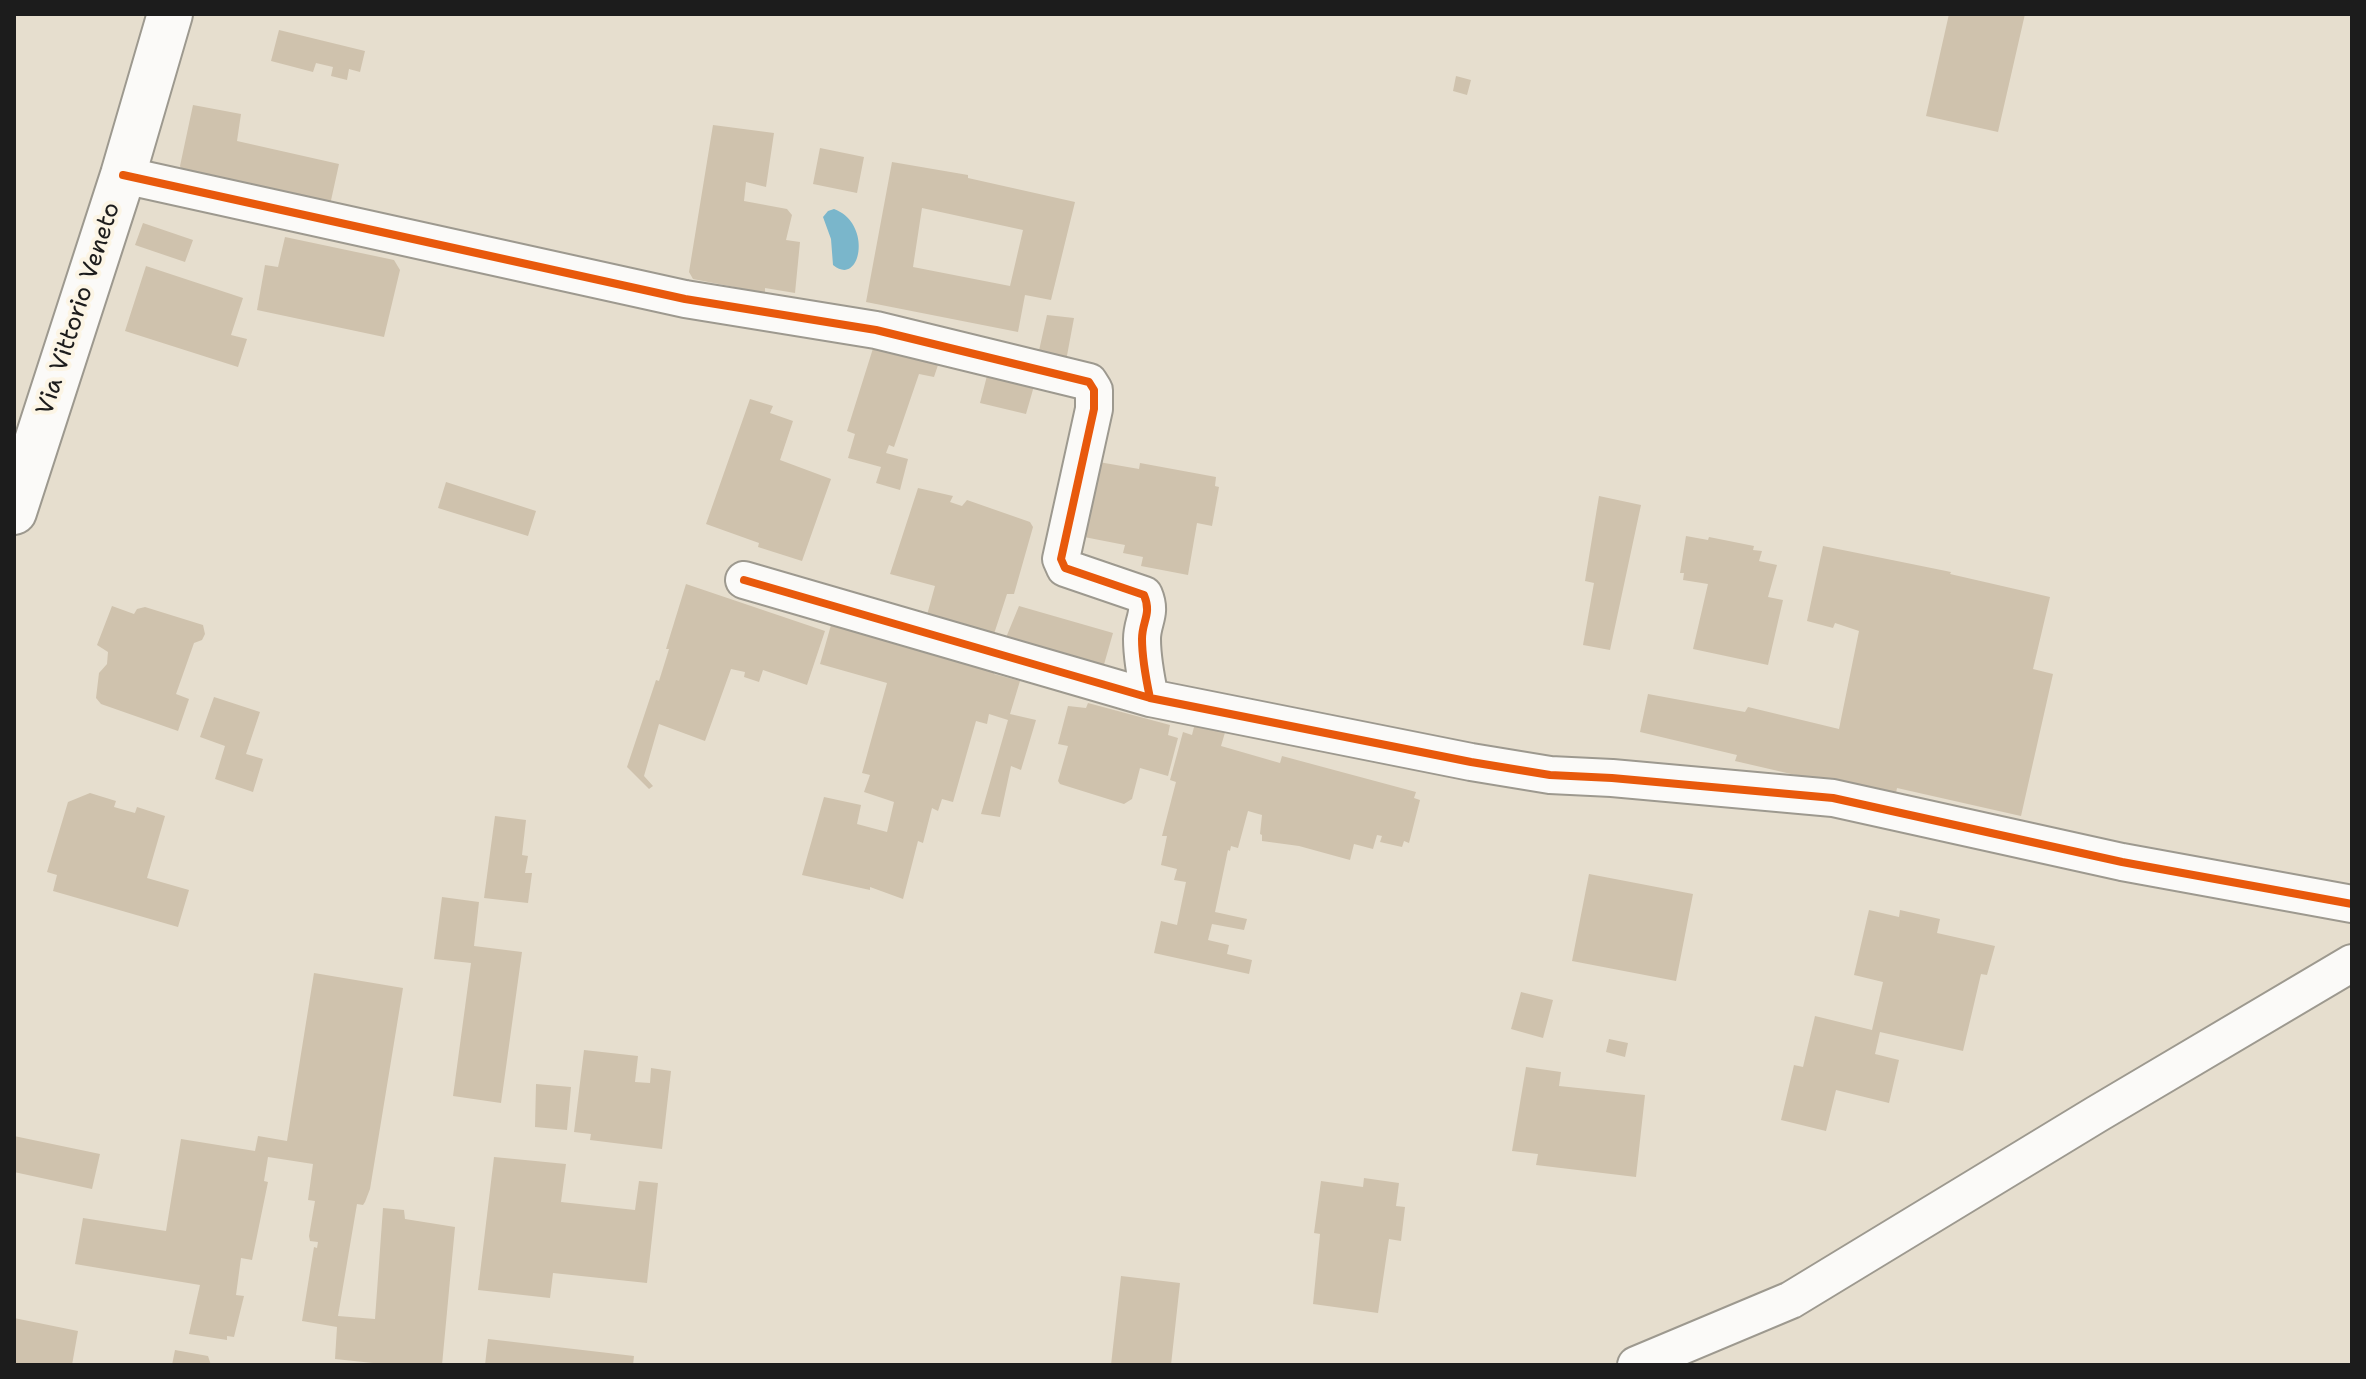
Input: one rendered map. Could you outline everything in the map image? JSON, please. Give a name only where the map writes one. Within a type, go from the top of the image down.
[{"type":"street","name":"Via Vittorio Veneto","points":[[14,512],[21,466],[123,175],[170,14]]},
{"type":"street","points":[[123,175],[685,299],[876,330],[1089,382],[1094,390],[1094,409],[1061,559],[1065,568],[1144,595],[1149,607],[1142,635],[1144,673],[1150,698]]},
{"type":"street","points":[[744,580],[1150,698],[1550,775],[1833,798],[2122,862],[2352,904]]},
{"type":"street","points":[[1636,1365],[1791,1300],[2084,1121],[2352,963]]},
{"type":"water","points":[[834,209],[846,216],[858,239],[856,261],[843,270],[833,265],[831,239],[823,217]]},
{"type":"building","points":[[1949,14],[2025,14],[1998,132],[1926,116]]},
{"type":"building","points":[[279,30],[365,51],[360,72],[349,69],[347,80],[331,76],[333,67],[316,63],[313,72],[271,61]]},
{"type":"building","points":[[1456,76],[1471,80],[1467,95],[1453,91]]},
{"type":"building","points":[[193,105],[241,114],[237,141],[339,164],[330,205],[183,173],[180,166]]},
{"type":"building","points":[[713,125],[774,133],[766,187],[746,182],[744,201],[787,209],[792,215],[786,240],[800,242],[795,293],[765,288],[765,293],[693,279],[689,272]]},
{"type":"building","points":[[820,148],[864,157],[857,193],[813,184]]},
{"type":"building","points":[[892,162],[968,175],[968,178],[1075,202],[1051,300],[1025,295],[1018,332],[866,302]],"holes":[[[922,208],[1023,230],[1010,286],[913,267]]]},
{"type":"building","points":[[143,223],[193,240],[185,262],[135,245]]},
{"type":"building","points":[[285,237],[394,260],[400,270],[384,337],[257,310],[265,265],[278,267]]},
{"type":"building","points":[[146,266],[243,298],[231,335],[247,339],[238,367],[125,331]]},
{"type":"building","points":[[1047,315],[1074,318],[1066,361],[1038,355]]},
{"type":"building","points":[[875,342],[940,359],[934,377],[919,374],[894,447],[889,445],[886,453],[908,459],[900,490],[876,483],[881,467],[848,458],[855,434],[847,431]]},
{"type":"building","points":[[989,368],[1036,379],[1026,414],[980,403]]},
{"type":"building","points":[[750,399],[773,406],[770,413],[793,421],[780,460],[831,479],[802,561],[758,547],[759,543],[706,524]]},
{"type":"building","points":[[1093,461],[1139,469],[1140,463],[1216,477],[1215,486],[1219,487],[1212,526],[1197,523],[1188,575],[1141,566],[1143,557],[1123,553],[1125,545],[1079,536]]},
{"type":"building","points":[[446,482],[536,511],[528,536],[438,508]]},
{"type":"building","points":[[918,488],[953,496],[950,502],[962,506],[967,500],[1030,522],[1033,527],[1014,594],[1007,594],[994,634],[927,615],[935,586],[890,574]]},
{"type":"building","points":[[1599,496],[1641,505],[1610,650],[1583,645],[1594,583],[1585,581]]},
{"type":"building","points":[[1686,536],[1754,546],[1753,550],[1762,551],[1759,561],[1777,565],[1768,597],[1783,600],[1768,665],[1693,649],[1708,584],[1683,580],[1684,573],[1680,573]]},
{"type":"building","points":[[1823,546],[1951,572],[2050,597],[2033,669],[2053,674],[2021,816],[1897,788],[1895,798],[1735,761],[1737,755],[1640,732],[1648,694],[1745,712],[1748,707],[1839,729],[1859,631],[1835,623],[1833,628],[1807,621]]},
{"type":"building","points":[[686,584],[825,631],[807,685],[763,670],[759,682],[744,677],[745,672],[731,669],[705,741],[659,724],[644,776],[653,786],[649,789],[627,767],[656,680],[659,681]]},
{"type":"building","points":[[112,606],[134,614],[137,609],[145,607],[203,625],[205,634],[202,640],[194,643],[176,694],[189,699],[178,731],[101,704],[96,698],[99,673],[107,664],[108,652],[97,645]]},
{"type":"building","points":[[1019,606],[1113,633],[1103,668],[1005,640]]},
{"type":"building","points":[[831,625],[885,640],[887,634],[997,663],[994,674],[1020,681],[1010,714],[1036,720],[1021,770],[1011,766],[1000,817],[981,814],[1008,720],[989,714],[987,724],[976,721],[953,802],[942,799],[938,811],[932,808],[923,843],[918,841],[903,899],[870,887],[870,890],[802,875],[824,797],[861,805],[857,824],[887,832],[894,802],[864,792],[870,775],[862,773],[887,683],[820,664]]},
{"type":"building","points":[[214,697],[260,712],[246,754],[263,759],[253,792],[215,779],[225,746],[200,737]]},
{"type":"building","points":[[1088,703],[1170,725],[1168,735],[1178,738],[1168,776],[1140,768],[1132,799],[1124,804],[1060,784],[1058,781],[1068,746],[1058,744],[1068,706],[1086,708]]},
{"type":"building","points":[[1198,711],[1229,719],[1221,746],[1280,763],[1282,756],[1416,792],[1414,798],[1420,800],[1409,843],[1404,841],[1402,847],[1380,842],[1382,836],[1377,835],[1373,849],[1354,844],[1350,860],[1299,846],[1262,841],[1262,815],[1248,811],[1238,848],[1231,846],[1228,850],[1215,912],[1247,919],[1244,930],[1212,924],[1208,940],[1229,945],[1227,954],[1252,960],[1249,974],[1154,953],[1161,921],[1177,925],[1186,882],[1174,880],[1177,869],[1161,865],[1167,836],[1162,836],[1176,782],[1170,780],[1183,732],[1192,735]]},
{"type":"building","points":[[90,793],[116,801],[114,807],[135,813],[137,807],[165,816],[147,878],[189,890],[178,927],[53,891],[57,875],[47,872],[68,802]]},
{"type":"building","points":[[495,816],[526,820],[522,855],[528,856],[525,873],[532,873],[528,903],[484,898]]},
{"type":"building","points":[[1589,874],[1693,894],[1676,981],[1572,961]]},
{"type":"building","points":[[442,897],[479,902],[474,946],[522,952],[501,1103],[453,1096],[471,963],[434,959]]},
{"type":"building","points":[[1869,910],[1899,917],[1900,910],[1940,919],[1937,933],[1995,946],[1987,975],[1981,974],[1963,1051],[1880,1032],[1875,1054],[1899,1060],[1889,1103],[1836,1090],[1826,1131],[1781,1120],[1794,1065],[1803,1067],[1815,1016],[1872,1030],[1883,982],[1854,975]]},
{"type":"building","points":[[314,973],[403,988],[370,1189],[363,1205],[357,1204],[338,1316],[375,1319],[383,1208],[404,1210],[405,1219],[455,1227],[442,1365],[373,1365],[335,1359],[337,1327],[302,1321],[314,1247],[317,1248],[318,1242],[310,1241],[309,1236],[315,1201],[308,1200],[313,1164],[268,1157],[264,1181],[268,1182],[252,1260],[241,1258],[236,1295],[244,1296],[234,1337],[227,1336],[227,1340],[189,1334],[200,1285],[75,1264],[83,1218],[166,1231],[181,1139],[255,1151],[258,1136],[287,1141]]},
{"type":"building","points":[[1521,992],[1553,1000],[1543,1038],[1511,1029]]},
{"type":"building","points":[[1609,1039],[1628,1043],[1625,1057],[1606,1052]]},
{"type":"building","points":[[584,1050],[638,1056],[635,1082],[650,1083],[651,1068],[671,1071],[662,1149],[590,1140],[591,1134],[574,1132]]},
{"type":"building","points":[[1526,1067],[1561,1072],[1559,1086],[1645,1095],[1636,1177],[1536,1165],[1538,1154],[1512,1151]]},
{"type":"building","points":[[536,1084],[571,1087],[567,1130],[535,1127]]},
{"type":"building","points":[[14,1136],[100,1154],[92,1189],[14,1172]]},
{"type":"building","points":[[494,1157],[566,1164],[561,1202],[635,1210],[639,1181],[658,1183],[647,1283],[553,1273],[550,1298],[478,1290]]},
{"type":"building","points":[[1364,1178],[1399,1183],[1396,1206],[1405,1207],[1401,1241],[1389,1239],[1378,1313],[1313,1304],[1320,1234],[1314,1233],[1321,1181],[1363,1187]]},
{"type":"building","points":[[1121,1276],[1180,1283],[1171,1365],[1111,1365]]},
{"type":"building","points":[[14,1318],[78,1331],[72,1365],[14,1365]]},
{"type":"building","points":[[488,1339],[634,1356],[633,1365],[485,1365]]},
{"type":"building","points":[[175,1350],[208,1356],[211,1365],[172,1365]]},
{"type":"cycle path","points":[[123,175],[685,299],[876,330],[1089,382],[1094,390],[1094,409],[1061,559],[1065,568],[1144,595],[1147,613],[1142,646],[1150,698]]},
{"type":"cycle path","points":[[744,580],[1150,698],[1550,775],[1833,798],[2122,862],[2352,904]]}]
